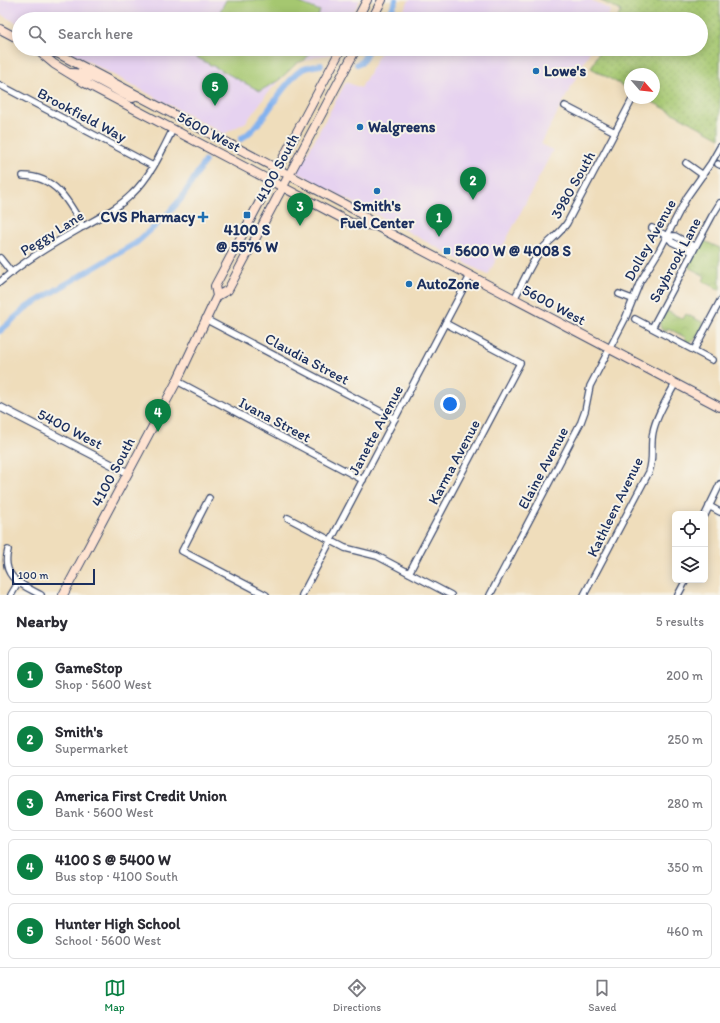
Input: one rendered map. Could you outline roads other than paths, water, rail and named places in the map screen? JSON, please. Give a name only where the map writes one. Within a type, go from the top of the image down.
[{"type":"main road","points":[[361,12],[367,0]]},
{"type":"main road","points":[[376,12],[382,0]]},
{"type":"main road","points":[[0,29],[12,35]]},
{"type":"main road","name":"5600 West","points":[[45,56],[68,73],[351,223],[376,226]]},
{"type":"main road","name":"5600 West","points":[[63,56],[357,211],[376,226],[720,407]]},
{"type":"main road","name":"4100 South","points":[[63,595],[177,381],[217,296],[216,286],[337,56]]},
{"type":"main road","name":"4100 South","points":[[217,296],[228,290],[352,56]]},
{"type":"main road","points":[[68,73],[79,73],[88,76],[129,97],[135,98],[136,95]]},
{"type":"street","name":"Brookfield Way","points":[[0,85],[153,166]]},
{"type":"street","name":"3980 South","points":[[514,299],[538,255],[547,244],[563,230],[630,104]]},
{"type":"street","points":[[565,106],[615,132]]},
{"type":"street","name":"Peggy Lane","points":[[0,282],[42,251],[113,210],[126,200],[138,187],[153,166],[173,129]]},
{"type":"street","name":"Dolley Avenue","points":[[610,350],[625,319],[640,282],[667,236],[687,197],[711,163],[720,147]]},
{"type":"street","points":[[686,163],[703,175]]},
{"type":"street","points":[[23,176],[39,178],[49,182],[72,206],[83,227]]},
{"type":"street","name":"Saybrook Lane","points":[[652,328],[720,203]]},
{"type":"street","points":[[652,228],[667,236],[675,236],[694,249]]},
{"type":"street","points":[[0,258],[12,273]]},
{"type":"street","name":"Janette Avenue","points":[[302,595],[470,276]]},
{"type":"street","points":[[619,294],[632,299]]},
{"type":"street","points":[[694,350],[720,301]]},
{"type":"street","points":[[635,319],[712,360]]},
{"type":"street","name":"Claudia Street","points":[[207,320],[395,419]]},
{"type":"street","name":"Karma Avenue","points":[[409,573],[520,363],[445,323]]},
{"type":"street","name":"Elaine Avenue","points":[[490,595],[581,422],[585,411],[590,386],[610,350]]},
{"type":"street","name":"Ivana Street","points":[[177,381],[363,480]]},
{"type":"street","name":"Kathleen Avenue","points":[[584,595],[649,472],[652,460],[652,440],[655,424],[675,384]]},
{"type":"street","name":"5400 West","points":[[0,407],[128,473]]},
{"type":"street","points":[[707,511],[720,484]]},
{"type":"street","points":[[209,498],[182,551],[266,595]]},
{"type":"street","points":[[709,506],[720,512]]},
{"type":"street","points":[[288,518],[349,549],[377,556],[451,595]]},
{"type":"street","points":[[8,550],[6,563],[11,575],[18,583],[41,595]]},
{"type":"street","points":[[11,595],[18,583]]},
{"type":"street","points":[[678,595],[684,583]]},
{"type":"waterway","points":[[392,9],[396,0]]},
{"type":"waterway","points":[[357,64],[361,63],[365,56]]},
{"type":"waterway","points":[[241,139],[255,127],[283,89],[297,73],[307,68],[321,65]]},
{"type":"waterway","points":[[0,331],[27,307],[136,243],[165,217],[181,199],[205,161]]},
{"type":"place","name":"Lowe's","points":[[536,71]]},
{"type":"place","name":"Hunter High School","points":[[215,106]]},
{"type":"place","name":"Walgreens","points":[[360,127]]},
{"type":"place","name":"Smith's Fuel Center","points":[[377,191]]},
{"type":"place","name":"Smith's","points":[[473,200]]},
{"type":"place","name":"4100 S @ 5576 W","points":[[247,215]]},
{"type":"place","name":"CVS Pharmacy","points":[[203,217]]},
{"type":"place","name":"America First Credit Union","points":[[300,226]]},
{"type":"place","name":"GameStop","points":[[439,237]]},
{"type":"place","name":"5600 W @ 4008 S","points":[[447,251]]},
{"type":"place","name":"AutoZone","points":[[409,284]]},
{"type":"place","name":"4100 S @ 5400 W","points":[[158,432]]}]
